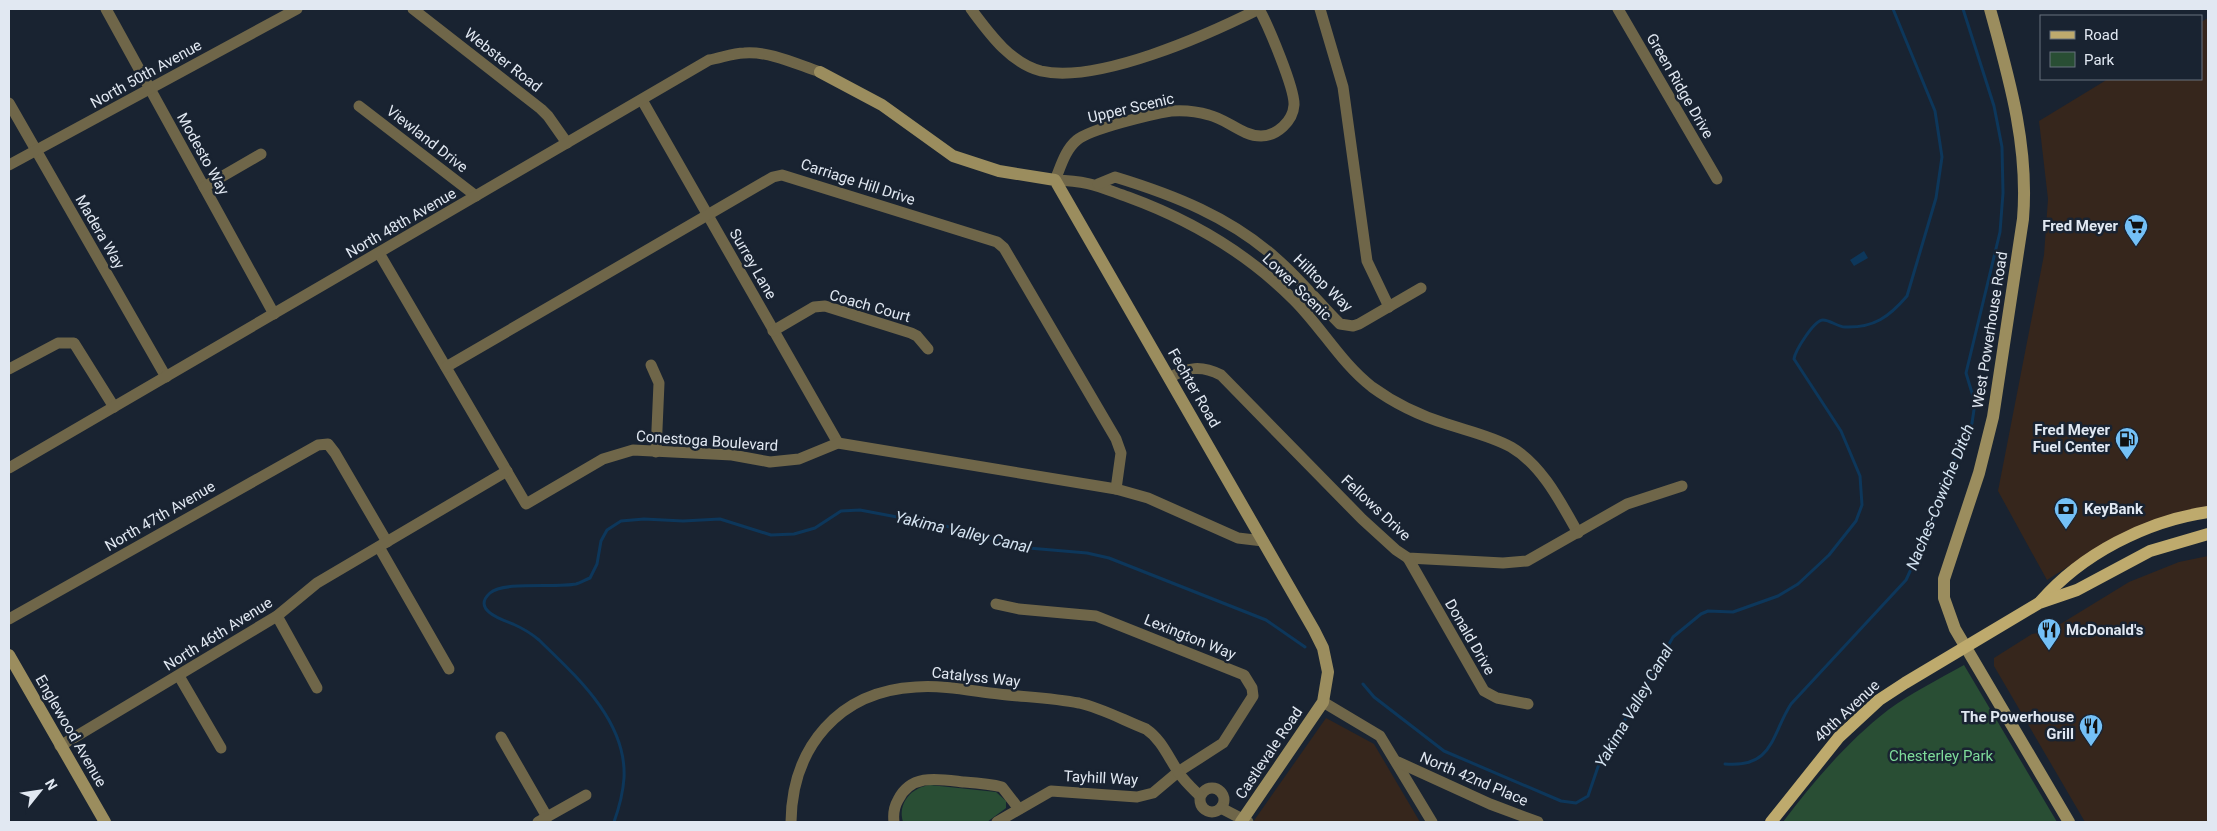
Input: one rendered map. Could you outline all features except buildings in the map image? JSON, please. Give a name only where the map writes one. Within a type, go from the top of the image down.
[{"type":"main road","points":[[2039,603],[2060,579],[2110,546],[2150,528],[2208,512]]},
{"type":"main road","points":[[2039,603],[2077,590],[2150,551],[2208,534]]},
{"type":"main road","name":"40th Avenue","points":[[1770,822],[1839,737],[1879,700],[2039,603]]},
{"type":"street","name":"Modesto Way","points":[[106,9],[274,314]]},
{"type":"street","name":"North 50th Avenue","points":[[9,165],[297,9]]},
{"type":"street","name":"Webster Road","points":[[413,9],[541,109],[567,143]]},
{"type":"street","name":"Upper Scenic","points":[[971,9],[993,37],[1016,59],[1041,70],[1066,73],[1082,72],[1129,61],[1206,35],[1259,9],[1271,31],[1295,104],[1291,118],[1281,129],[1263,136],[1249,135],[1211,115],[1190,111],[1170,112],[1087,133],[1067,150],[1055,180]]},
{"type":"street","points":[[1320,9],[1343,87],[1367,261],[1389,307]]},
{"type":"street","name":"Green Ridge Drive","points":[[1618,9],[1717,179]]},
{"type":"street","name":"West Powerhouse Road","points":[[1990,9],[2014,98],[2025,194],[1993,417],[1979,473],[1944,579],[1946,605],[1966,647],[2068,822]]},
{"type":"street","name":"North 48th Avenue","points":[[9,468],[709,60],[742,53],[755,53],[779,58],[820,72]]},
{"type":"street","points":[[820,72],[882,105],[953,156],[999,171],[1055,180]]},
{"type":"street","name":"Surrey Lane","points":[[642,100],[838,443]]},
{"type":"street","name":"Madera Way","points":[[9,103],[166,377]]},
{"type":"street","name":"Viewland Drive","points":[[359,106],[476,196]]},
{"type":"street","points":[[204,187],[261,154]]},
{"type":"street","name":"Carriage Hill Drive","points":[[446,367],[706,214],[773,177],[782,174],[997,242],[1009,254],[1116,439],[1121,453],[1116,489]]},
{"type":"street","name":"Hilltop Way","points":[[1098,184],[1115,177],[1147,187],[1186,201],[1240,230],[1282,264],[1340,324],[1353,326],[1359,324],[1421,288]]},
{"type":"street","name":"Lower Scenic","points":[[1055,180],[1084,180],[1098,184],[1163,209],[1209,233],[1240,254],[1294,301],[1356,374],[1393,400],[1445,423],[1482,434],[1512,448],[1529,462],[1553,490],[1578,533]]},
{"type":"street","name":"Fechter Road","points":[[1055,180],[1324,648],[1328,672],[1323,702]]},
{"type":"street","name":"Conestoga Boulevard","points":[[379,253],[526,504],[616,454],[633,450],[732,455],[755,461],[784,462],[800,459],[838,443]]},
{"type":"street","name":"Coach Court","points":[[773,331],[814,307],[825,306],[911,333],[917,336],[928,349]]},
{"type":"street","points":[[9,369],[58,343],[74,343],[114,407]]},
{"type":"street","points":[[651,366],[659,383],[656,452]]},
{"type":"street","name":"Fellows Drive","points":[[1169,378],[1196,367],[1221,375],[1362,519],[1396,550],[1408,558],[1516,563],[1528,561],[1627,504],[1682,486]]},
{"type":"street","points":[[838,443],[1116,489],[1148,498],[1238,538],[1263,541]]},
{"type":"street","name":"North 47th Avenue","points":[[9,619],[311,447],[328,444],[383,545]]},
{"type":"street","points":[[449,669],[383,545],[507,471]]},
{"type":"street","name":"North 46th Avenue","points":[[60,746],[277,616],[318,583],[383,545]]},
{"type":"street","name":"Donald Drive","points":[[1408,558],[1484,690],[1497,698],[1528,704]]},
{"type":"street","name":"Lexington Way","points":[[996,604],[1019,609],[1096,616],[1244,675],[1252,688],[1253,696],[1229,735],[1223,743],[1178,772]]},
{"type":"street","points":[[277,616],[316,688]]},
{"type":"street","name":"Englewood Avenue","points":[[9,655],[105,822]]},
{"type":"street","points":[[179,676],[221,748]]},
{"type":"street","name":"Catalyss Way","points":[[791,822],[795,782],[800,766],[816,739],[844,711],[871,696],[891,689],[927,686],[1080,703],[1146,729],[1161,743],[1178,772],[1200,796],[1200,804],[1204,810],[1215,812],[1222,808],[1244,821]]},
{"type":"street","points":[[1323,702],[1380,736],[1398,762],[1432,822]]},
{"type":"street","name":"Castlevale Road","points":[[1244,821],[1323,702]]},
{"type":"street","points":[[501,737],[543,820],[586,795]]},
{"type":"street","name":"North 42nd Place","points":[[1398,762],[1490,804],[1538,822]]},
{"type":"street","name":"Tayhill Way","points":[[998,822],[1051,791],[1145,796],[1167,783],[1178,772]]},
{"type":"street","points":[[894,822],[893,812],[900,794],[908,786],[919,780],[931,778],[1002,787],[1019,809]]},
{"type":"street","points":[[1200,796],[1210,788],[1218,790],[1223,796],[1222,808]]},
{"type":"shaded area","points":[[2208,18],[2208,507],[2110,540],[2047,580],[1998,491],[2044,255],[2048,199],[2039,121],[2106,80],[2202,80],[2202,21]]},
{"type":"shaded area","points":[[2208,556],[2208,822],[2085,822],[1994,666],[1994,658],[2032,634],[2049,631],[2129,582],[2179,562]]},
{"type":"shaded area","points":[[1326,718],[1374,744],[1420,822],[1253,822]]},
{"type":"green space","name":"Chesterley Park","points":[[1964,665],[2057,822],[1783,822],[1832,763],[1873,722],[1925,686]]},
{"type":"green space","points":[[930,785],[996,792],[1006,801],[1006,808],[987,822],[903,822],[902,808],[904,802],[917,789]]},
{"type":"water","points":[[1864,251],[1868,258],[1854,266],[1850,260]]},
{"type":"waterway","name":"Yakima Valley Canal","points":[[1363,684],[1374,697],[1444,751],[1561,801],[1576,803],[1588,796],[1600,761],[1673,637],[1701,614],[1708,611],[1733,612],[1778,596],[1798,584],[1829,555],[1856,521],[1862,505],[1860,476],[1841,431],[1794,359],[1805,337],[1819,321],[1826,320],[1845,327],[1864,326],[1880,320],[1894,310],[1907,296],[1936,198],[1942,157],[1935,111],[1893,9]]},
{"type":"waterway","name":"Naches-Cowiche Ditch","points":[[1725,764],[1741,764],[1753,761],[1762,755],[1769,747],[1791,704],[1906,580],[1936,515],[1953,464],[1972,423],[1975,403],[1966,373],[2000,232],[2003,193],[2002,147],[1994,106],[1963,9]]},
{"type":"waterway","name":"Yakima Valley Canal","points":[[614,822],[623,789],[623,757],[617,737],[608,719],[583,684],[539,640],[523,629],[496,617],[486,609],[484,604],[485,599],[490,593],[497,589],[518,586],[576,584],[590,578],[597,564],[601,541],[607,530],[621,521],[644,519],[683,521],[720,519],[771,535],[794,534],[815,528],[841,511],[860,510],[971,531],[1017,547],[1087,553],[1109,558],[1266,620],[1305,647]]},
{"type":"place","name":"Fred Meyer","points":[[2136,247]]},
{"type":"place","name":"Fred Meyer Fuel Center","points":[[2127,460]]},
{"type":"place","name":"KeyBank","points":[[2066,530]]},
{"type":"place","name":"McDonald's","points":[[2049,651]]},
{"type":"place","name":"The Powerhouse Grill","points":[[2091,747]]}]
